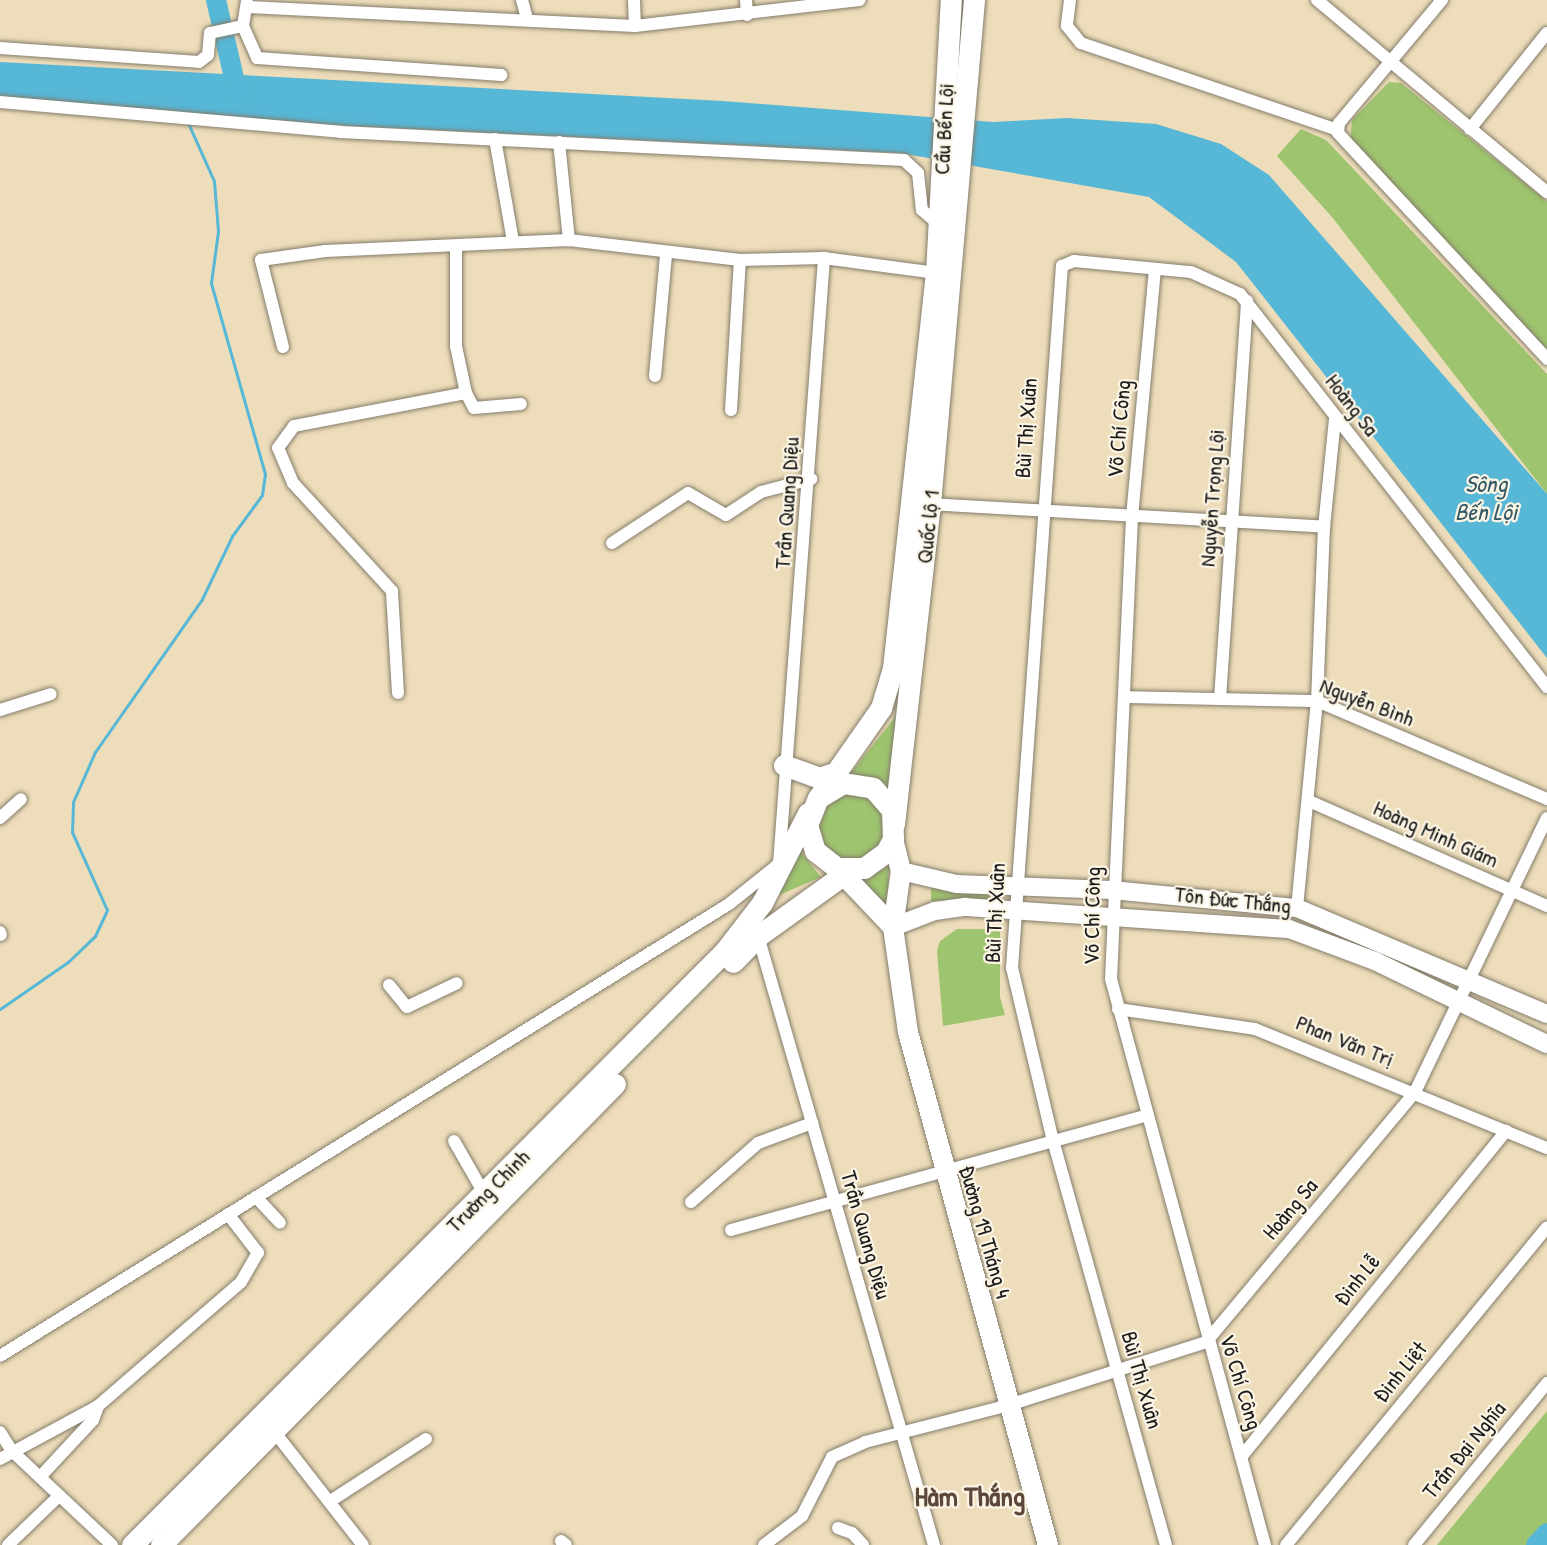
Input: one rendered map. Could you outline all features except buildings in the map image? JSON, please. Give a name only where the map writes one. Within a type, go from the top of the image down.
[{"type":"highway","name":"Cầu Bến Lội","points":[[947,227],[951,0]]},
{"type":"highway","name":"Cầu Bến Lội","points":[[947,227],[971,58],[974,0]]},
{"type":"highway","name":"Quốc lộ 1","points":[[814,804],[881,708],[893,668],[936,273],[947,227]]},
{"type":"highway","name":"Quốc lộ 1","points":[[893,832],[930,504],[947,227]]},
{"type":"highway","points":[[784,765],[819,778],[834,773]]},
{"type":"highway","points":[[858,783],[884,797],[893,832],[876,862],[844,871],[815,851],[809,839],[814,804],[829,788],[858,783]]},
{"type":"highway","name":"Trường Chinh","points":[[132,1545],[485,1195],[731,944],[762,903],[779,864],[814,804]]},
{"type":"highway","name":"Trường Chinh","points":[[161,1545],[758,936],[844,871]]},
{"type":"main road","name":"Đường 19 Tháng 4","points":[[893,832],[901,871],[893,927],[908,1032],[944,1174],[1048,1545]]},
{"type":"main road","points":[[844,871],[893,927]]},
{"type":"main road","name":"Tôn Đức Thắng","points":[[901,871],[957,884],[1112,890],[1296,908],[1547,1014]]},
{"type":"main road","name":"Tôn Đức Thắng","points":[[893,927],[935,911],[1014,909],[1112,913],[1308,933],[1547,1044]]},
{"type":"street","points":[[522,0],[527,19]]},
{"type":"street","points":[[634,0],[636,26]]},
{"type":"street","points":[[746,0],[747,15]]},
{"type":"street","points":[[239,26],[247,4],[636,26],[747,15],[859,0]]},
{"type":"street","points":[[1070,0],[1067,26],[1081,44],[1338,130],[1547,359]]},
{"type":"street","points":[[1317,0],[1390,64],[1545,187]]},
{"type":"street","points":[[1338,130],[1442,0]]},
{"type":"street","points":[[0,48],[199,62],[208,55],[206,37],[214,31],[239,26]]},
{"type":"street","points":[[239,26],[257,57],[501,75]]},
{"type":"street","points":[[1470,129],[1547,33]]},
{"type":"street","points":[[0,102],[177,114],[340,132],[904,160],[918,173],[922,210],[947,227]]},
{"type":"street","points":[[495,139],[513,241]]},
{"type":"street","points":[[559,142],[568,240]]},
{"type":"street","points":[[283,347],[261,260],[325,251],[456,247],[513,241],[568,240],[666,254],[740,260],[824,258],[936,273]]},
{"type":"street","points":[[456,247],[456,346],[466,393],[474,408],[521,404]]},
{"type":"street","points":[[655,376],[666,254]]},
{"type":"street","name":"Trần Quang Diệu","points":[[779,864],[784,765],[811,479],[824,258]]},
{"type":"street","points":[[731,410],[740,260]]},
{"type":"street","name":"Hoàng Sa","points":[[1062,266],[1074,261],[1204,275],[1247,301],[1335,418],[1547,687]]},
{"type":"street","name":"Bùi Thị Xuân","points":[[1062,266],[1041,512],[1014,909],[1014,984],[1053,1141],[1166,1545]]},
{"type":"street","name":"Võ Chí Công","points":[[1155,269],[1132,517],[1112,890],[1111,979],[1206,1342],[1242,1456],[1265,1545]]},
{"type":"street","name":"Nguyễn Trọng Lội","points":[[1220,699],[1247,301]]},
{"type":"street","points":[[398,693],[392,591],[293,483],[279,448],[294,426],[466,393]]},
{"type":"street","points":[[1296,908],[1309,801],[1317,701],[1324,527],[1335,418]]},
{"type":"street","points":[[612,543],[688,494],[726,515],[761,492],[811,479]]},
{"type":"street","points":[[930,504],[1324,527]]},
{"type":"street","points":[[0,710],[51,694]]},
{"type":"street","name":"Nguyễn Bình","points":[[1124,697],[1317,701],[1547,799]]},
{"type":"street","points":[[0,818],[21,799]]},
{"type":"street","name":"Hoàng Minh Giám","points":[[1309,801],[1547,906]]},
{"type":"street","name":"Hoàng Sa","points":[[1206,1342],[1415,1092],[1461,1003],[1547,818]]},
{"type":"street","points":[[0,1356],[729,904],[779,864]]},
{"type":"street","name":"Trần Quang Diệu","points":[[758,936],[934,1545]]},
{"type":"street","points":[[389,986],[407,1007],[457,983]]},
{"type":"street","name":"Phan Văn Trị","points":[[1118,1010],[1255,1029],[1415,1092],[1547,1148]]},
{"type":"street","points":[[731,1230],[944,1174],[1145,1116]]},
{"type":"street","points":[[691,1202],[758,1143],[812,1123]]},
{"type":"street","name":"Đinh Lễ","points":[[1242,1456],[1506,1131]]},
{"type":"street","points":[[454,1141],[485,1195]]},
{"type":"street","points":[[256,1197],[280,1222]]},
{"type":"street","points":[[0,1459],[98,1406],[255,1264],[255,1245],[228,1214]]},
{"type":"street","name":"Đinh Liệt","points":[[1286,1545],[1547,1227]]},
{"type":"street","points":[[764,1545],[802,1516],[820,1487],[828,1460],[901,1432],[1009,1405],[1117,1368],[1206,1342]]},
{"type":"street","name":"Trần Đại Nghĩa","points":[[1414,1545],[1547,1383]]},
{"type":"street","points":[[40,1478],[93,1420],[98,1406]]},
{"type":"street","points":[[273,1430],[332,1500],[363,1545]]},
{"type":"street","points":[[0,1432],[12,1451],[112,1545]]},
{"type":"street","points":[[332,1500],[426,1439]]},
{"type":"street","points":[[8,1545],[59,1496]]},
{"type":"street","points":[[838,1528],[852,1533],[862,1545]]},
{"type":"green space","points":[[1389,82],[1401,83],[1547,201],[1547,353],[1350,141],[1352,120]]},
{"type":"green space","points":[[1301,129],[1326,140],[1547,374],[1547,494],[1332,217],[1277,156]]},
{"type":"green space","points":[[896,716],[892,786],[851,773]]},
{"type":"green space","points":[[851,795],[863,798],[874,805],[881,816],[884,828],[881,840],[874,851],[863,858],[851,861],[839,858],[828,851],[821,840],[818,828],[821,816],[828,805],[839,798]]},
{"type":"green space","points":[[799,850],[821,877],[777,896]]},
{"type":"green space","points":[[889,866],[887,906],[861,880]]},
{"type":"green space","points":[[931,887],[993,895],[993,901],[931,901]]},
{"type":"green space","points":[[957,929],[1000,929],[1000,997],[1005,1015],[943,1026],[937,951],[940,941]]},
{"type":"green space","points":[[1547,1411],[1547,1545],[1437,1545]]},
{"type":"water","name":"Sông Bến Lội","points":[[0,62],[723,101],[993,122],[1067,118],[1156,124],[1221,144],[1269,175],[1547,494],[1547,658],[1236,262],[1149,197],[900,153],[331,125],[0,97]]},
{"type":"waterway","points":[[216,0],[237,91],[246,91]]},
{"type":"waterway","points":[[0,1009],[68,962],[95,936],[107,910],[72,832],[73,802],[95,752],[202,599],[232,536],[262,495],[265,474],[211,283],[218,231],[214,181],[188,123]]},
{"type":"waterway","points":[[1536,1545],[1547,1533]]},
{"type":"district","name":"Hàm Thắng","points":[[970,1496]]}]
